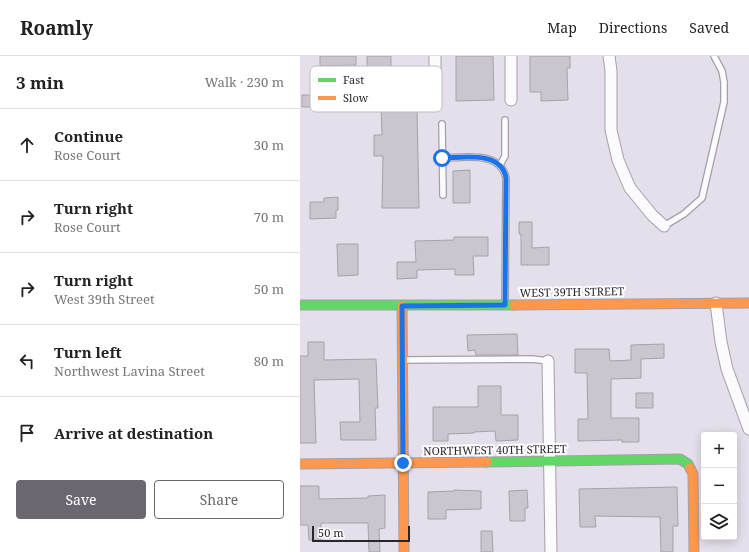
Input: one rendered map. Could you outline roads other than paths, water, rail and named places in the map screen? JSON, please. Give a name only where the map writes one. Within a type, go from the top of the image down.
[{"type":"street","points":[[510,56],[511,100]]},
{"type":"street","points":[[609,56],[611,71],[611,130],[618,160],[630,188],[652,215],[664,226]]},
{"type":"street","points":[[716,303],[720,342],[725,363],[749,428]]},
{"type":"street","name":"WEST 39TH STREET","points":[[300,305],[402,306],[749,303]]},
{"type":"street","points":[[402,306],[404,552]]},
{"type":"street","points":[[548,360],[551,552]]},
{"type":"street","name":"NORTHWEST 40TH STREET","points":[[300,464],[680,459],[688,464],[693,474],[694,552]]},
{"type":"lane","points":[[664,226],[684,214],[702,198],[724,102],[724,82],[718,61],[714,56]]},
{"type":"lane","points":[[500,165],[505,156],[505,120]]},
{"type":"lane","points":[[442,124],[443,195]]},
{"type":"lane","points":[[442,158],[484,158],[492,160],[500,165],[504,171],[506,178],[505,305]]},
{"type":"lane","points":[[402,360],[548,360]]}]
